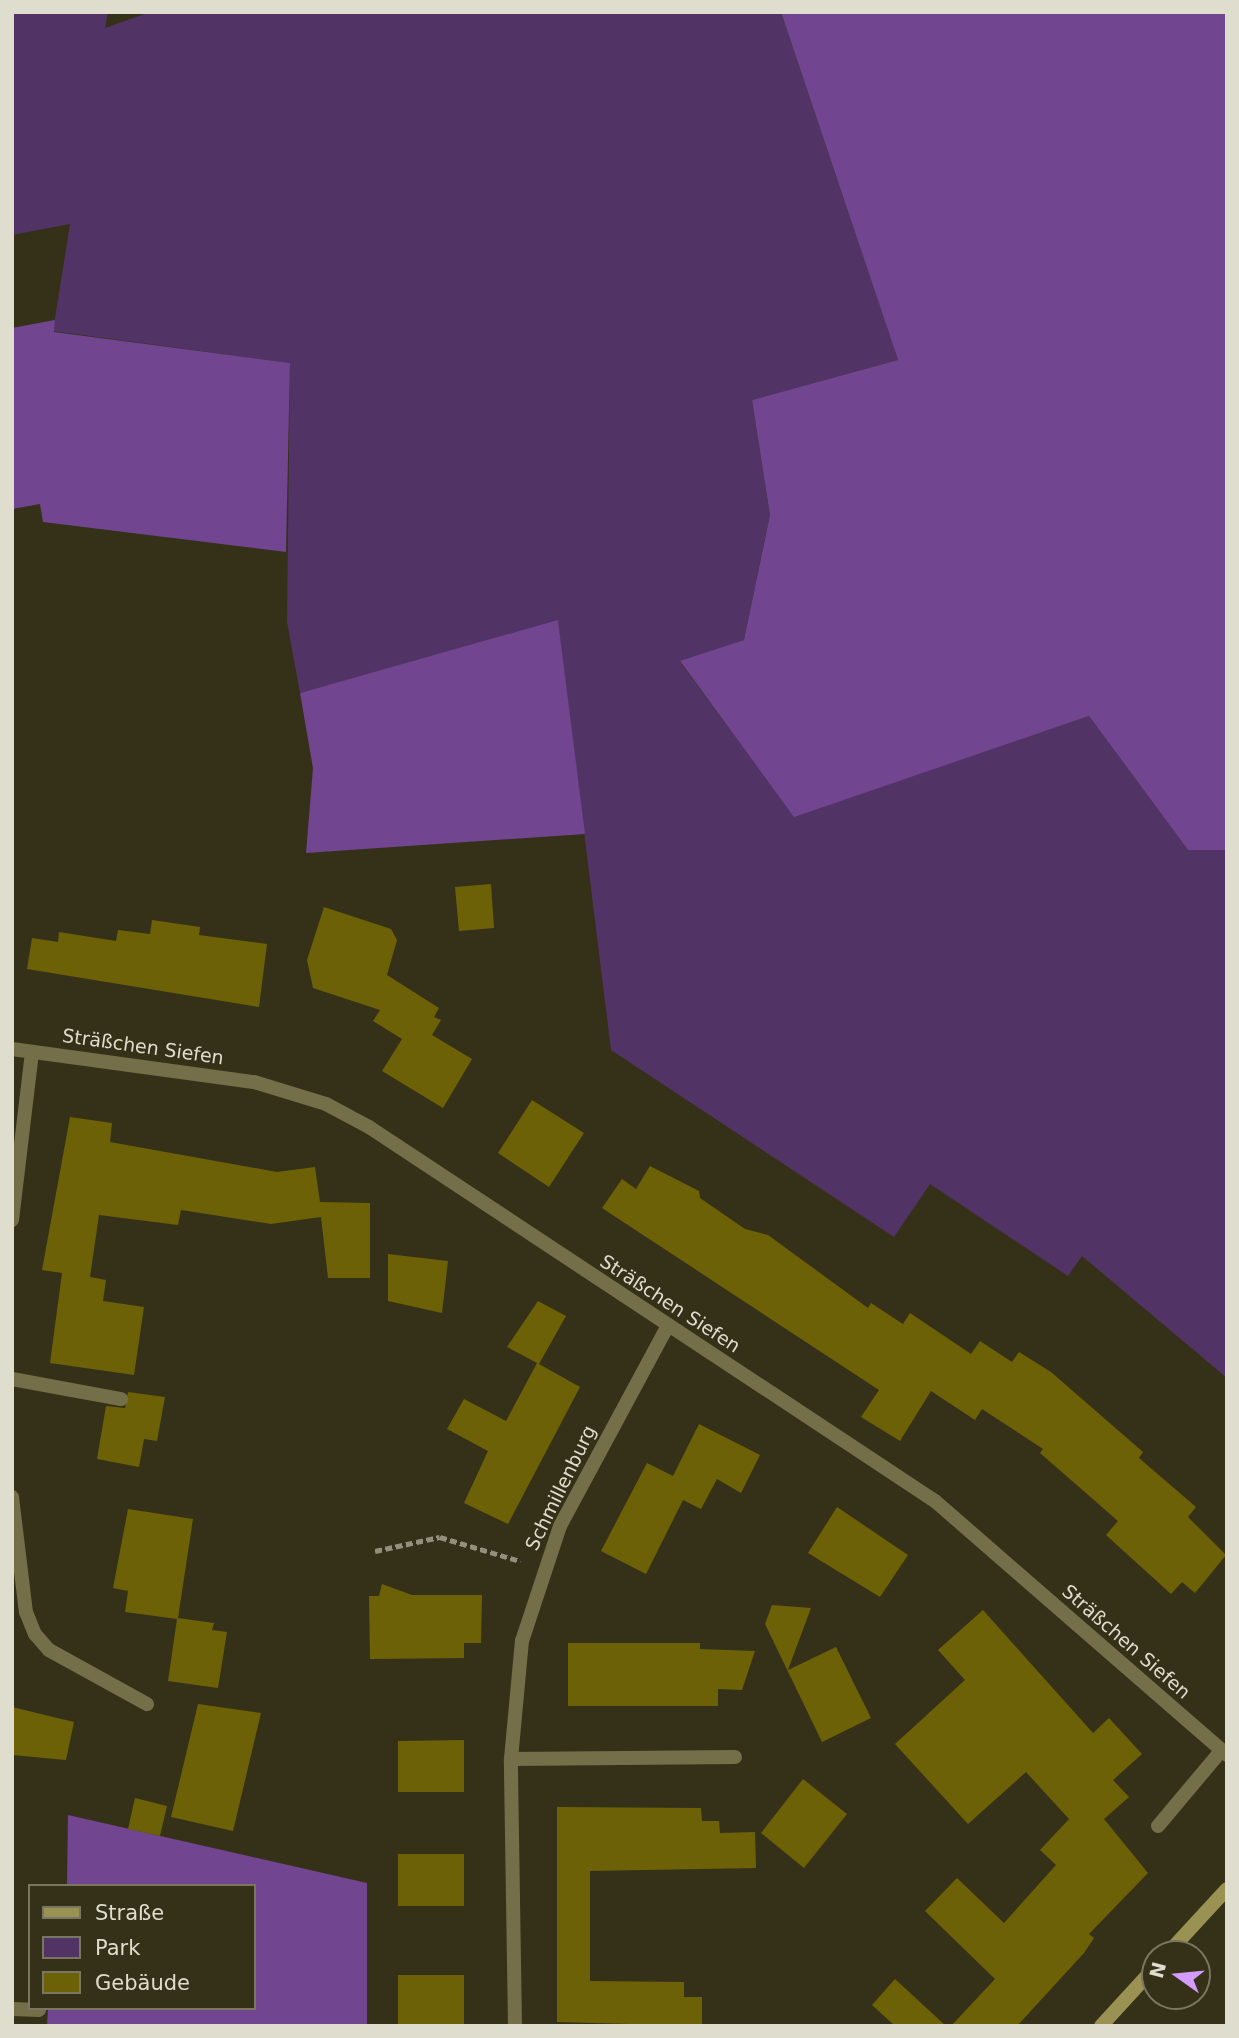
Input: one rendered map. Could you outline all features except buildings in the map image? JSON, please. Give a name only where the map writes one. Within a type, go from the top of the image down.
[{"type":"main road","points":[[1180,1940],[1227,1889]]},
{"type":"main road","points":[[1101,2026],[1141,1982]]},
{"type":"street","name":"Sträßchen Siefen","points":[[12,1049],[254,1082],[326,1104],[935,1502],[1224,1753]]},
{"type":"street","points":[[12,1220],[32,1052]]},
{"type":"street","name":"Schmillenburg","points":[[515,2026],[512,1759],[514,1680],[543,1567],[667,1327]]},
{"type":"street","points":[[12,1379],[121,1399]]},
{"type":"street","points":[[12,1497],[26,1612],[35,1634],[49,1650],[147,1704]]},
{"type":"street","points":[[1158,1826],[1224,1753]]},
{"type":"street","points":[[512,1759],[735,1757]]},
{"type":"street","points":[[12,2010],[39,2010]]},
{"type":"path","points":[[375,1551],[440,1538],[543,1567]]},
{"type":"green space","points":[[12,12],[108,12],[105,28],[150,12],[781,12],[898,360],[752,400],[770,515],[744,640],[680,662],[794,816],[1089,716],[1188,850],[1227,850],[1227,1378],[1082,1256],[1068,1276],[930,1184],[894,1237],[611,1050],[558,621],[300,693],[287,622],[290,363],[53,331],[70,224],[12,235]]},
{"type":"shaded area","points":[[781,12],[1227,12],[1227,850],[1188,850],[1089,716],[794,817],[680,661],[744,640],[770,515],[752,400],[898,360]]},
{"type":"shaded area","points":[[55,320],[54,332],[290,363],[286,552],[43,522],[40,504],[12,509],[12,328]]},
{"type":"shaded area","points":[[558,620],[585,834],[306,853],[313,768],[300,693]]},
{"type":"shaded area","points":[[68,1815],[367,1883],[367,2026],[47,2026],[48,2010],[256,2010],[256,1884],[67,1884]]}]
